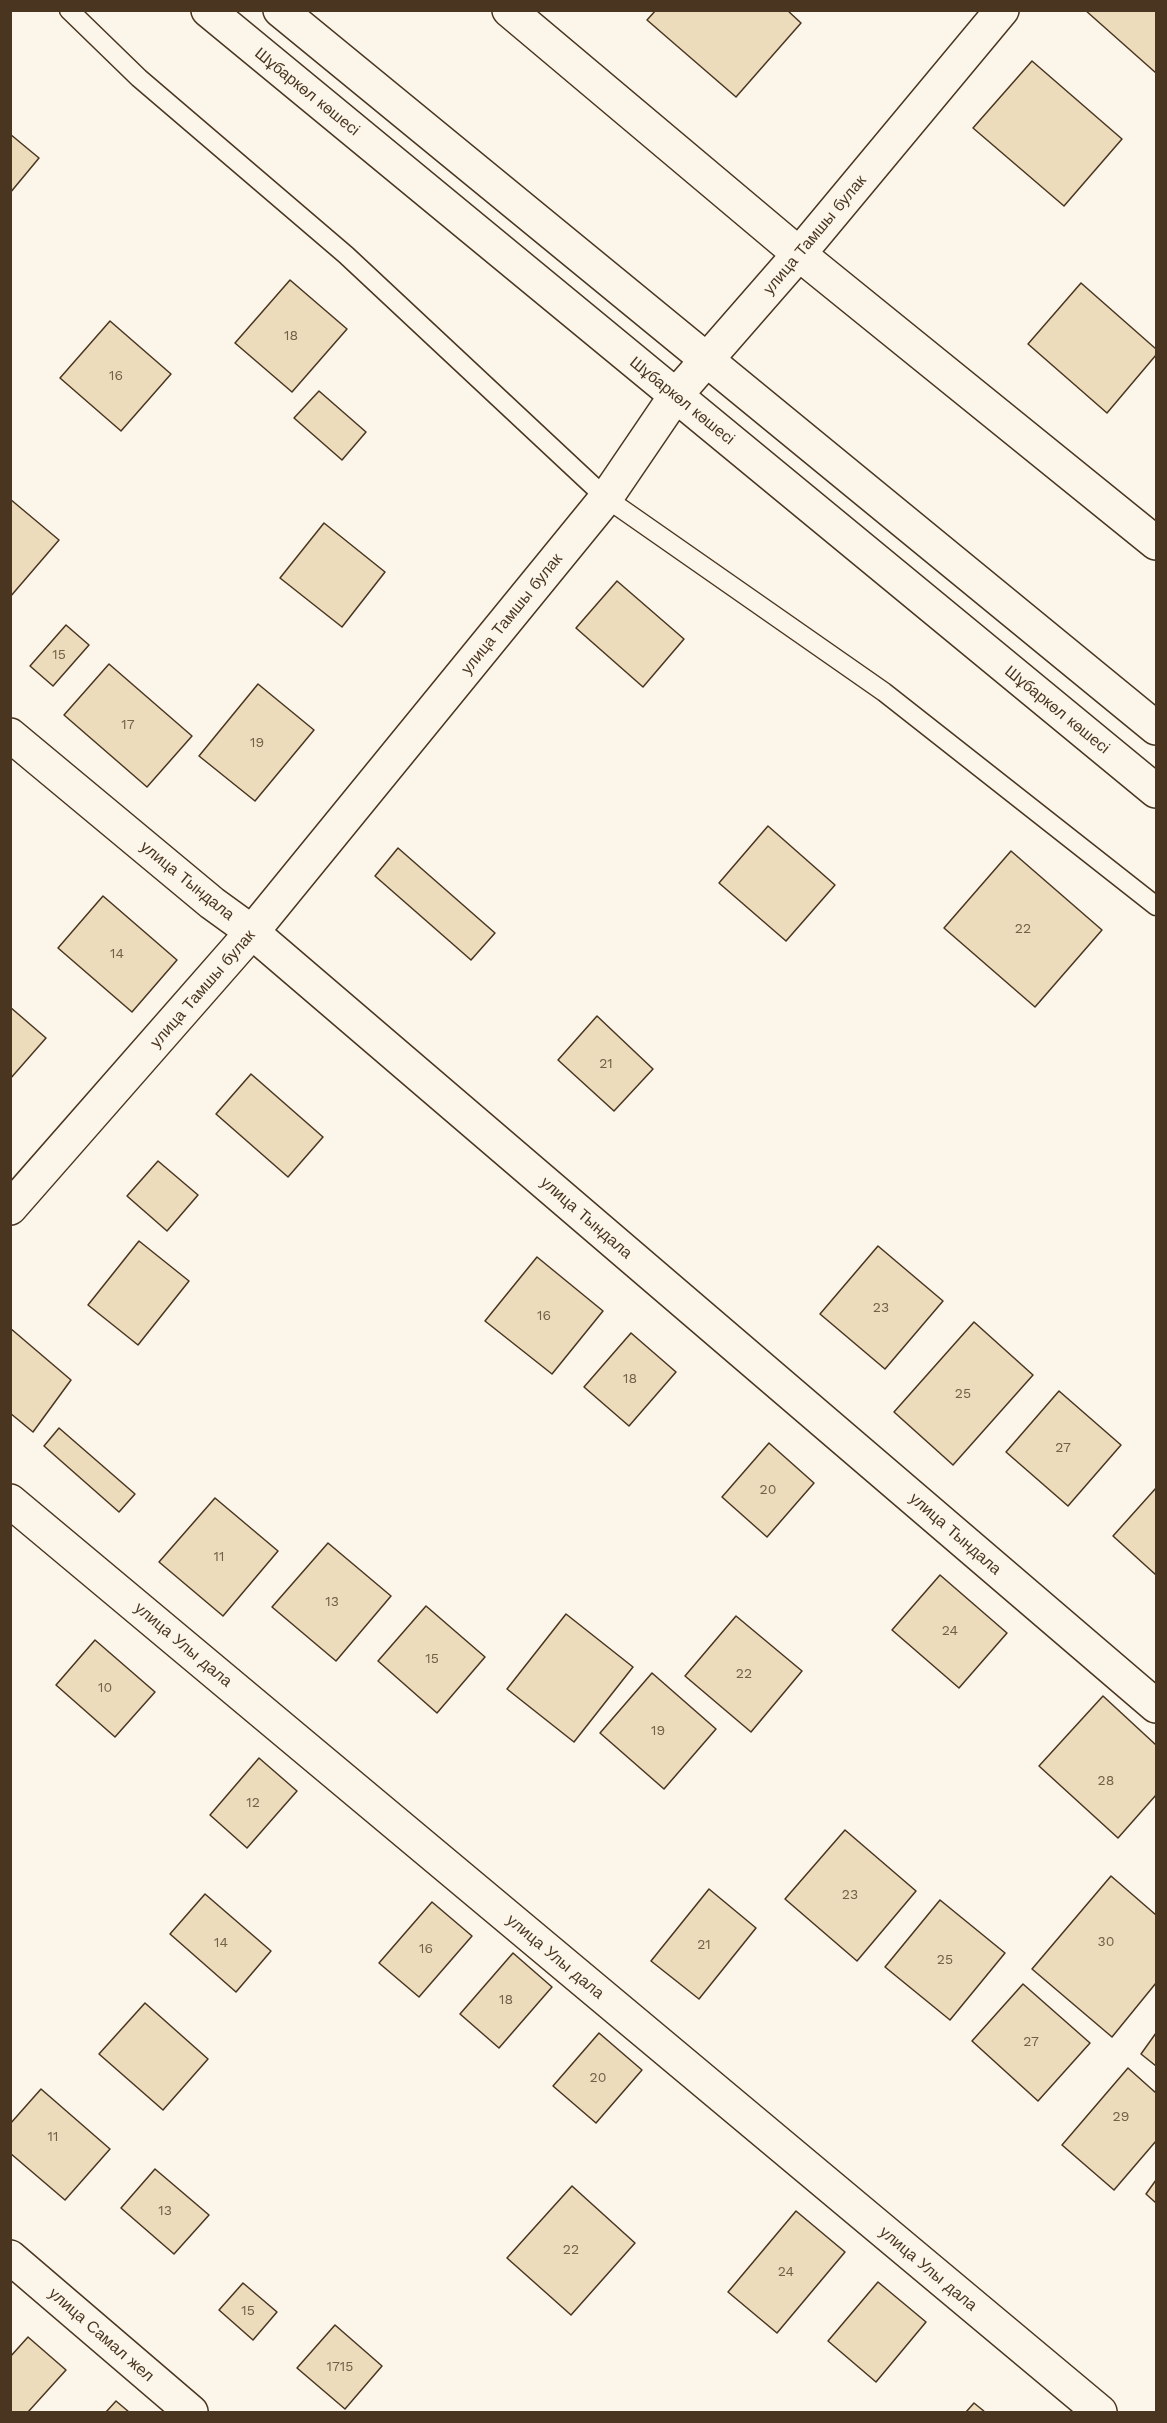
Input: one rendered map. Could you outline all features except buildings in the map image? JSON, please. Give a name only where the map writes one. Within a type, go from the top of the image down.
[{"type":"street","name":"Шұбаркөл көшесі","points":[[208,10],[1156,791]]},
{"type":"street","points":[[280,10],[1156,728]]},
{"type":"street","points":[[509,10],[799,254],[1156,543]]},
{"type":"street","name":"улица Тамшы булак","points":[[10,1208],[252,932],[606,498],[676,395],[799,254],[1002,10]]},
{"type":"street","name":"улица Тындала","points":[[10,735],[212,903],[252,932],[1156,1706]]},
{"type":"street","name":"улица Улы дала","points":[[10,1501],[1100,2412]]},
{"type":"street","name":"улица Самал жел","points":[[10,2257],[191,2412]]},
{"type":"lane","points":[[69,10],[139,78],[345,255],[606,498],[884,692],[1156,906]]}]
